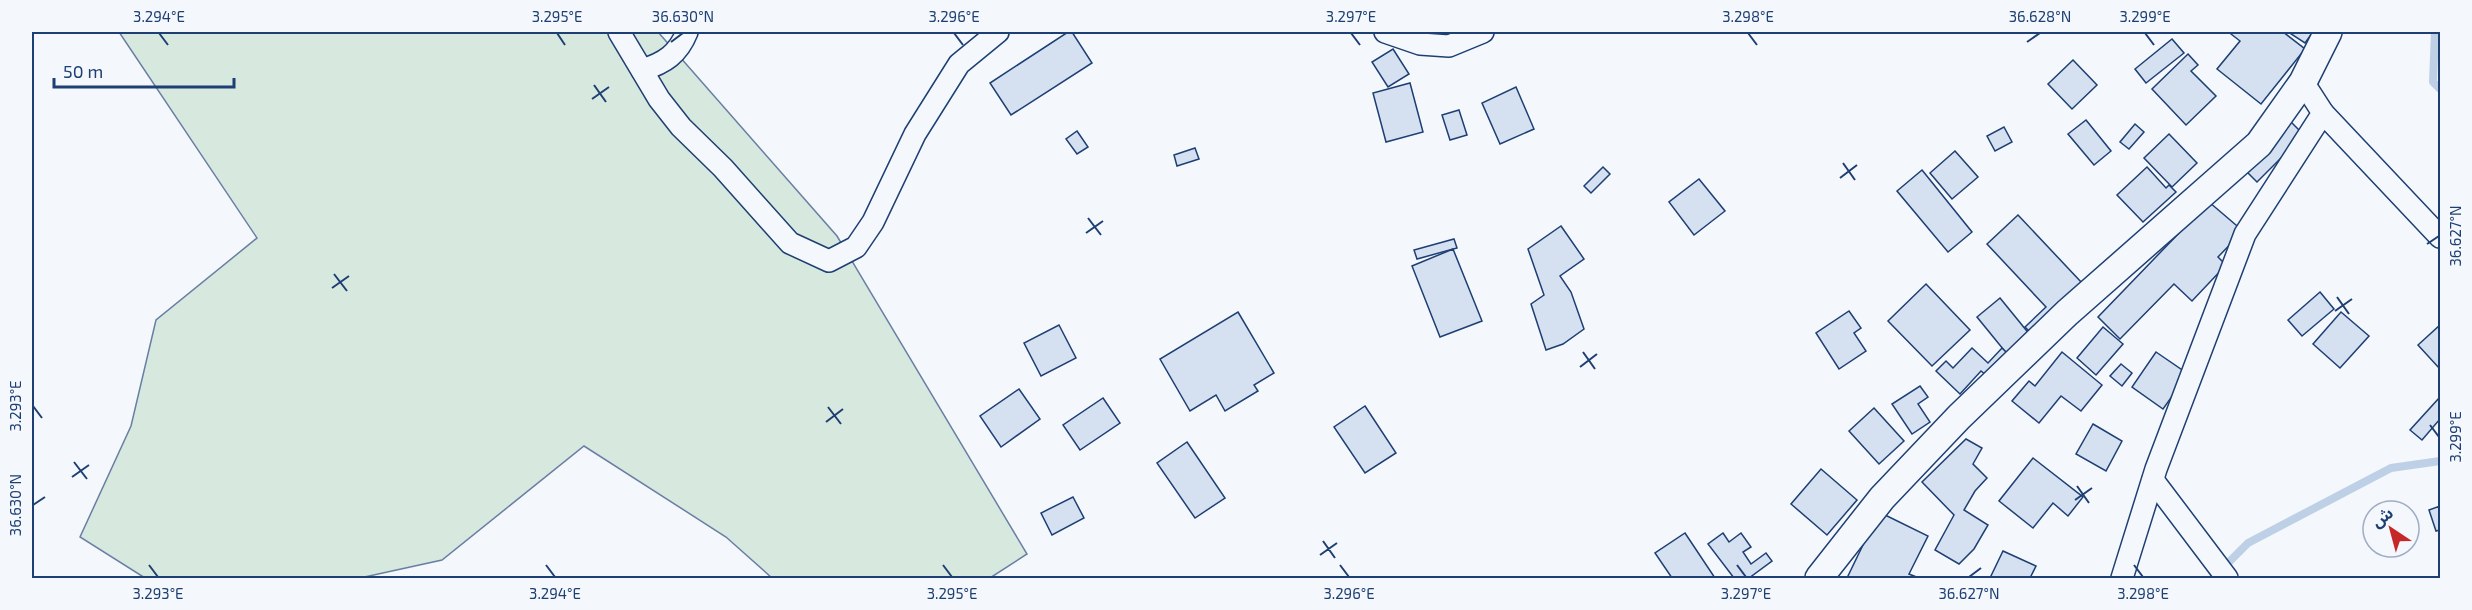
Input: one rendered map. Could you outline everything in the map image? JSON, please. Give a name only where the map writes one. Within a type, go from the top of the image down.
[{"type":"street","points":[[620,32],[659,99],[681,127],[723,168],[790,243],[829,261],[856,247],[873,222],[915,134],[959,64],[998,32]]},
{"type":"street","points":[[642,70],[669,58],[681,47],[687,32]]},
{"type":"street","points":[[1385,32],[1420,44],[1449,46],[1484,32]]},
{"type":"street","points":[[1816,577],[1882,498],[1959,417],[2067,313],[2259,144],[2303,82],[2328,32]]},
{"type":"street","points":[[2303,82],[2323,113],[2440,237]]},
{"type":"street","points":[[2122,579],[2153,480],[2245,234],[2323,113]]},
{"type":"street","points":[[2153,480],[2227,579]]},
{"type":"shaded area","points":[[119,32],[658,32],[837,236],[1027,554],[990,578],[772,578],[726,537],[584,446],[442,560],[360,578],[145,578],[80,537],[131,426],[156,320],[257,238]]},
{"type":"building","points":[[1068,32],[1072,32],[1092,63],[1011,115],[990,83]]},
{"type":"building","points":[[2233,32],[2283,32],[2305,49],[2261,104],[2217,69],[2240,41],[2231,34]]},
{"type":"building","points":[[2288,32],[2313,32],[2305,43]]},
{"type":"building","points":[[2172,39],[2184,53],[2146,83],[2135,69]]},
{"type":"building","points":[[1393,49],[1409,74],[1388,87],[1372,62]]},
{"type":"building","points":[[2188,54],[2198,65],[2191,71],[2216,96],[2186,125],[2152,89]]},
{"type":"building","points":[[2073,60],[2097,85],[2072,109],[2048,84]]},
{"type":"building","points":[[1410,83],[1423,132],[1386,142],[1373,93]]},
{"type":"building","points":[[1516,87],[1534,129],[1500,144],[1482,103]]},
{"type":"building","points":[[1459,110],[1467,135],[1450,140],[1442,115]]},
{"type":"building","points":[[2285,116],[2304,135],[2257,182],[2238,163]]},
{"type":"building","points":[[2086,120],[2111,151],[2094,165],[2068,134]]},
{"type":"building","points":[[2135,124],[2144,132],[2129,149],[2120,142]]},
{"type":"building","points":[[2004,127],[2012,142],[1995,151],[1987,136]]},
{"type":"building","points":[[1077,131],[1088,147],[1077,154],[1066,139]]},
{"type":"building","points":[[2169,134],[2197,163],[2172,187],[2144,158]]},
{"type":"building","points":[[1195,148],[1199,159],[1177,166],[1174,155]]},
{"type":"building","points":[[1955,151],[1978,177],[1952,199],[1930,173]]},
{"type":"building","points":[[1603,167],[1610,174],[1591,193],[1584,186]]},
{"type":"building","points":[[2147,167],[2166,188],[2169,185],[2176,192],[2143,222],[2117,195]]},
{"type":"building","points":[[1922,170],[1972,232],[1948,252],[1897,191]]},
{"type":"building","points":[[1699,179],[1725,211],[1694,235],[1669,202]]},
{"type":"building","points":[[2209,202],[2243,231],[2218,257],[2226,265],[2192,301],[2174,284],[2120,339],[2098,317]]},
{"type":"building","points":[[2018,215],[2082,283],[2030,332],[2025,327],[2046,307],[1987,244]]},
{"type":"building","points":[[1561,226],[1584,259],[1560,276],[1571,292],[1584,329],[1563,344],[1546,350],[1531,304],[1544,295],[1528,249]]},
{"type":"building","points":[[1454,239],[1457,248],[1417,259],[1414,250]]},
{"type":"building","points":[[1453,249],[1482,321],[1440,337],[1412,266]]},
{"type":"building","points":[[1926,284],[1970,330],[1932,366],[1888,321]]},
{"type":"building","points":[[2320,292],[2334,309],[2302,336],[2288,320]]},
{"type":"building","points":[[2000,298],[2035,341],[2012,360],[1977,317]]},
{"type":"building","points":[[1849,311],[1861,328],[1854,333],[1866,351],[1839,369],[1816,333]]},
{"type":"building","points":[[1238,312],[1274,373],[1254,385],[1258,391],[1225,411],[1216,395],[1190,411],[1160,359]]},
{"type":"building","points":[[2341,312],[2369,336],[2340,368],[2313,344]]},
{"type":"building","points":[[1059,325],[1076,358],[1041,376],[1024,343]]},
{"type":"building","points":[[2440,325],[2440,367],[2439,368],[2418,345]]},
{"type":"building","points":[[2103,327],[2123,344],[2096,375],[2077,358]]},
{"type":"building","points":[[1972,348],[1988,363],[2002,348],[2008,354],[1987,376],[1981,371],[1960,394],[1936,371],[1946,361],[1953,368]]},
{"type":"building","points":[[2062,352],[2102,385],[2081,411],[2061,396],[2039,423],[2012,401],[2029,381],[2035,386]]},
{"type":"building","points":[[2156,352],[2188,374],[2163,409],[2132,387]]},
{"type":"building","points":[[2121,364],[2132,373],[2122,386],[2110,376]]},
{"type":"building","points":[[1920,386],[1928,397],[1918,404],[1930,422],[1912,434],[1892,404]]},
{"type":"building","points":[[1019,389],[1040,419],[1001,447],[980,416]]},
{"type":"building","points":[[2440,397],[2440,419],[2422,440],[2410,430]]},
{"type":"building","points":[[1103,398],[1120,423],[1080,450],[1063,425]]},
{"type":"building","points":[[1365,406],[1396,453],[1365,473],[1334,427]]},
{"type":"building","points":[[1874,408],[1904,441],[1879,464],[1849,431]]},
{"type":"building","points":[[2093,424],[2122,441],[2106,471],[2076,454]]},
{"type":"building","points":[[1966,439],[1982,448],[1973,464],[1987,478],[1975,491],[1964,510],[1988,525],[1974,549],[1959,564],[1935,550],[1954,515],[1922,482]]},
{"type":"building","points":[[1187,442],[1225,498],[1195,518],[1157,463]]},
{"type":"building","points":[[2033,458],[2083,497],[2068,516],[2053,503],[2033,528],[1999,501]]},
{"type":"building","points":[[1821,469],[1857,500],[1827,535],[1791,504]]},
{"type":"building","points":[[1073,497],[1084,518],[1052,535],[1041,513]]},
{"type":"building","points":[[2440,506],[2440,530],[2436,531],[2429,510]]},
{"type":"building","points":[[1879,512],[1928,536],[1909,574],[1919,578],[1847,578]]},
{"type":"building","points":[[1685,533],[1715,578],[1672,578],[1655,553]]},
{"type":"building","points":[[1723,533],[1729,542],[1741,533],[1751,547],[1743,552],[1751,564],[1766,553],[1772,561],[1749,578],[1734,578],[1708,544]]},
{"type":"building","points":[[2003,551],[2036,566],[2030,578],[1990,578]]},
{"type":"waterway","points":[[2435,32],[2433,82],[2440,89]]},
{"type":"waterway","points":[[2213,578],[2248,543],[2391,468],[2440,461]]}]
